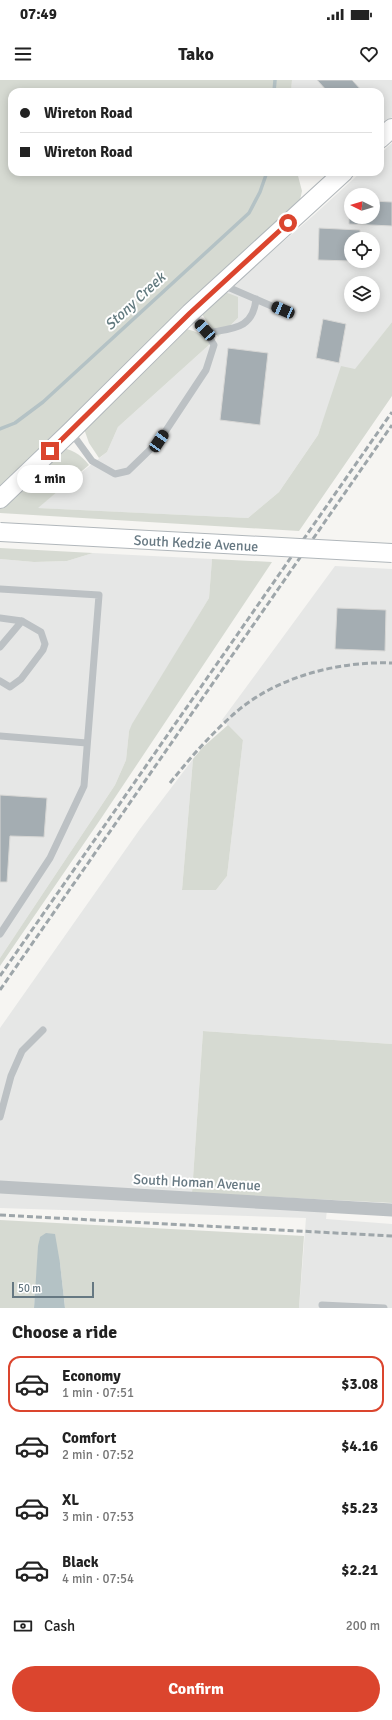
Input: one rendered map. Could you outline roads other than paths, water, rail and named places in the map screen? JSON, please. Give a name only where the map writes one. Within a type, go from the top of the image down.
[{"type":"street","points":[[384,135],[392,128]]},
{"type":"street","points":[[0,499],[71,432],[190,313],[340,176]]},
{"type":"street","name":"South Kedzie Avenue","points":[[0,532],[392,553]]},
{"type":"street","name":"South Homan Avenue","points":[[0,1187],[392,1210]]},
{"type":"lane","points":[[221,284],[283,310]]},
{"type":"lane","points":[[207,333],[238,327],[249,321],[255,311],[256,299]]},
{"type":"lane","points":[[71,432],[92,461],[115,474],[128,471],[159,441],[206,370],[214,345],[207,333],[190,313]]},
{"type":"lane","points":[[0,589],[99,595],[84,786],[50,858],[0,934]]},
{"type":"lane","points":[[0,618],[22,621],[41,632],[44,644],[43,650],[21,679],[10,687],[0,682]]},
{"type":"lane","points":[[0,647],[22,621]]},
{"type":"lane","points":[[0,736],[88,744]]},
{"type":"lane","points":[[0,1117],[11,1076],[22,1051],[43,1030]]},
{"type":"lane","points":[[322,1305],[384,1308]]},
{"type":"waterway","name":"Stony Creek","points":[[274,88],[275,80]]},
{"type":"waterway","name":"Stony Creek","points":[[0,429],[15,423],[43,402],[249,213],[260,192],[266,176]]},
{"type":"railway","points":[[0,976],[392,412]]},
{"type":"railway","points":[[0,990],[392,425]]},
{"type":"railway","points":[[170,783],[201,746],[226,721],[251,700],[269,690],[288,681],[329,668],[371,663],[392,663]]},
{"type":"railway","points":[[0,1215],[392,1236]]}]
